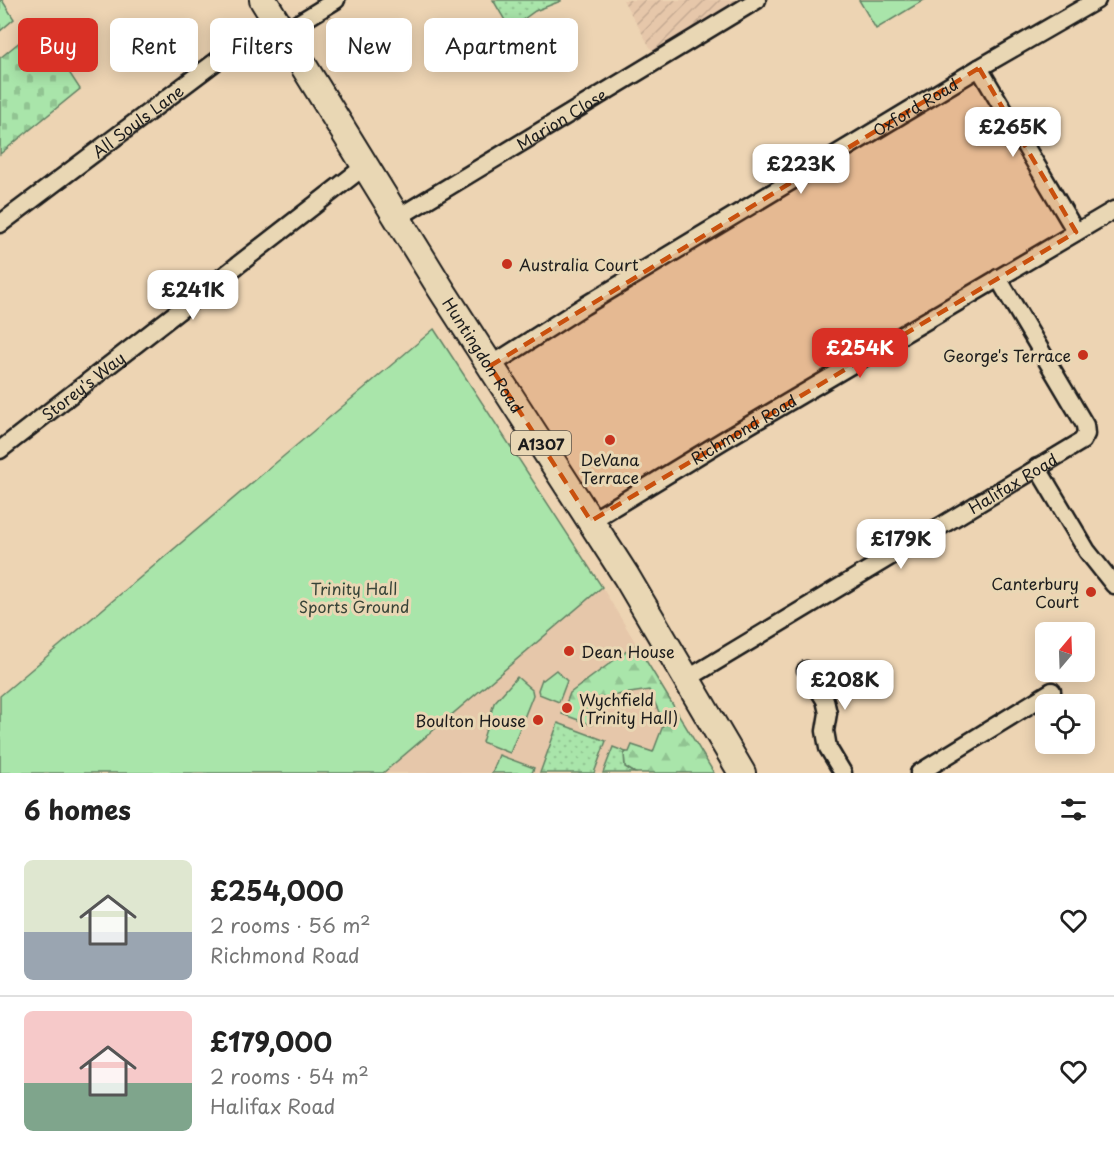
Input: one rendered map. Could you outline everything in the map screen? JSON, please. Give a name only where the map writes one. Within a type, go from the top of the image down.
[{"type":"main road","name":"Huntingdon Road","points":[[274,16],[397,218],[591,521],[742,773]]},
{"type":"street","name":"All Souls Lane","points":[[0,224],[274,16],[336,0]]},
{"type":"street","name":"Marion Close","points":[[397,218],[757,0]]},
{"type":"street","name":"Oxford Road","points":[[490,366],[584,306],[979,68],[1097,0]]},
{"type":"street","points":[[979,68],[1077,232]]},
{"type":"street","name":"Storey's Way","points":[[0,450],[365,166]]},
{"type":"street","name":"Richmond Road","points":[[591,521],[1114,210]]},
{"type":"street","name":"Halifax Road","points":[[687,679],[1082,441],[1086,434],[1085,425],[998,278]]},
{"type":"street","points":[[1036,467],[1087,551],[1114,585]]},
{"type":"street","points":[[806,670],[825,700],[828,713],[825,731],[828,748],[843,773]]},
{"type":"street","points":[[919,773],[1052,691]]},
{"type":"highlighted area","points":[[979,68],[1076,232],[591,521],[490,366]]},
{"type":"shaded area","points":[[623,0],[745,0],[654,54]]},
{"type":"shaded area","name":"Wychfield (Trinity Hall)","points":[[602,587],[714,773],[384,773]]},
{"type":"green space","points":[[0,0],[14,19],[0,31]]},
{"type":"green space","points":[[493,0],[561,0],[535,11],[525,18],[504,18]]},
{"type":"green space","points":[[859,0],[924,0],[876,29]]},
{"type":"green space","points":[[18,43],[18,72],[69,72],[80,89],[0,154],[0,58]]},
{"type":"green space","name":"Trinity Hall Sports Ground","points":[[434,329],[602,587],[383,773],[0,773],[0,696]]},
{"type":"green space","points":[[636,644],[714,773],[635,773],[625,767],[624,754],[629,752],[632,745],[653,752],[664,723],[649,690],[617,695],[600,702],[592,725],[562,714],[570,693]]},
{"type":"green space","points":[[556,670],[567,681],[559,702],[539,694],[538,690],[542,679]]},
{"type":"green space","points":[[517,677],[532,690],[533,695],[510,753],[482,742],[494,703]]},
{"type":"green space","points":[[558,723],[606,741],[594,773],[540,773]]},
{"type":"green space","points":[[613,747],[626,752],[624,754],[625,767],[635,773],[603,773]]},
{"type":"green space","points":[[499,755],[534,768],[532,773],[492,773]]},
{"type":"place","name":"Australia Court","points":[[507,264]]},
{"type":"place","name":"George's Terrace","points":[[1083,355]]},
{"type":"place","name":"DeVana Terrace","points":[[610,440]]},
{"type":"place","name":"Canterbury Court","points":[[1091,592]]},
{"type":"place","name":"Dean House","points":[[569,651]]},
{"type":"place","name":"Wychfield (Trinity Hall)","points":[[567,708]]},
{"type":"place","name":"Boulton House","points":[[538,720]]}]
